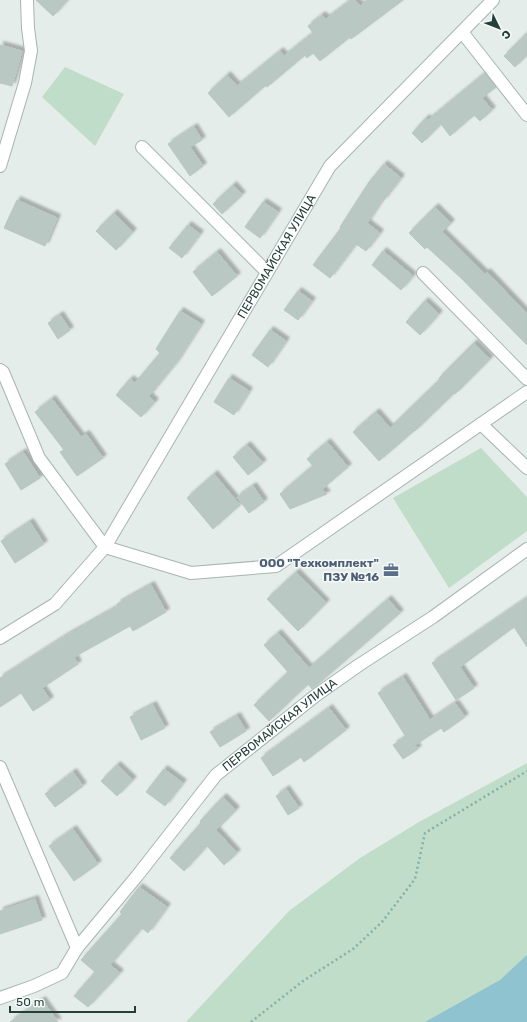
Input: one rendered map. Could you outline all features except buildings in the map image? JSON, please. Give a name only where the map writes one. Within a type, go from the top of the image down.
[{"type":"street","points":[[0,166],[25,83],[32,51],[28,28],[27,0]]},
{"type":"street","name":"ПЕРВОМАЙСКАЯ УЛИЦА","points":[[0,638],[55,604],[105,547],[330,166],[493,0]]},
{"type":"street","points":[[462,32],[527,115]]},
{"type":"street","points":[[142,147],[267,272]]},
{"type":"street","points":[[423,273],[527,379]]},
{"type":"street","points":[[1,368],[39,458],[105,547],[191,573],[276,566],[527,392]]},
{"type":"street","points":[[481,424],[527,468]]},
{"type":"street","name":"ПЕРВОМАЙСКАЯ УЛИЦА","points":[[0,998],[34,986],[62,973],[77,948],[137,876],[216,775],[315,696],[359,665],[433,617],[527,549]]},
{"type":"street","points":[[0,767],[77,948]]},
{"type":"path","points":[[251,1022],[303,981],[353,948],[382,922],[415,879],[425,833],[527,771]]},
{"type":"green space","points":[[65,67],[124,94],[95,146],[42,97]]},
{"type":"green space","points":[[481,448],[527,497],[527,531],[449,588],[393,498]]},
{"type":"green space","points":[[527,763],[527,1022],[186,1022],[289,911],[360,858],[419,822]]},
{"type":"water","points":[[527,955],[527,1022],[425,1022],[500,980]]},
{"type":"place","name":"ООО \"Техкомплект\" ПЗУ №16","points":[[391,570]]}]
